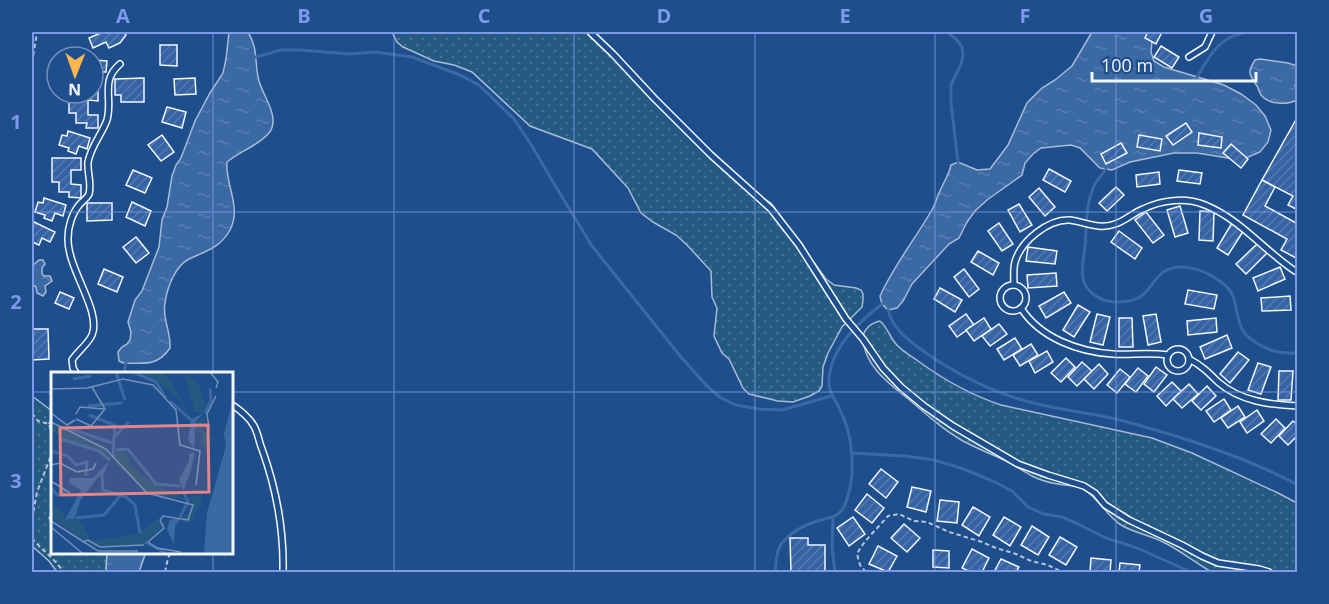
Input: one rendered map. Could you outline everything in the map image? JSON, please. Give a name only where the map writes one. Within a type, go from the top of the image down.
[{"type":"lane","points":[[590,32],[711,155],[771,209],[799,246],[846,319],[883,368],[924,406],[1018,464],[1084,486],[1095,493],[1106,505],[1129,520],[1218,563],[1260,569],[1269,573]]},
{"type":"lane","points":[[1189,57],[1205,47],[1212,32]]},
{"type":"lane","points":[[75,372],[72,360],[91,338],[94,328],[93,315],[70,256],[68,239],[70,221],[78,206],[89,194],[87,169],[89,159],[108,114],[108,83],[120,64]]},
{"type":"lane","points":[[1014,285],[1014,263],[1019,253],[1029,239],[1043,227],[1058,220],[1105,227],[1162,201],[1183,200],[1205,205],[1230,219],[1298,273]]},
{"type":"lane","points":[[1014,285],[1022,289],[1026,296],[1021,308],[1008,310],[1001,305],[999,296],[1003,289],[1014,285]]},
{"type":"lane","points":[[1021,308],[1039,329],[1073,346],[1105,354],[1168,355]]},
{"type":"lane","points":[[1189,359],[1187,366],[1178,370],[1174,370],[1167,362],[1168,355],[1173,350],[1180,349],[1189,359],[1231,391],[1267,404],[1298,406]]},
{"type":"lane","points":[[232,405],[241,410],[254,426],[265,457],[280,522],[283,573]]},
{"type":"path","points":[[32,63],[38,32]]},
{"type":"path","points":[[32,413],[38,421],[49,424]]},
{"type":"path","points":[[51,420],[49,424],[51,431]]},
{"type":"path","points":[[32,519],[37,492],[51,456]]},
{"type":"path","points":[[866,573],[860,565],[857,554],[862,544],[888,516],[899,514],[1048,565],[1062,573]]},
{"type":"path","points":[[32,538],[58,564],[63,573]]},
{"type":"path","points":[[165,573],[170,553]]},
{"type":"shaded area","points":[[392,32],[590,32],[716,161],[753,192],[771,203],[826,279],[834,285],[861,290],[862,307],[842,327],[828,353],[819,391],[793,402],[749,394],[743,388],[729,359],[722,353],[714,336],[717,308],[712,297],[711,271],[687,245],[676,235],[641,213],[628,188],[592,149],[530,126],[472,72],[434,61],[403,47],[397,42]]},
{"type":"shaded area","points":[[880,321],[896,344],[904,351],[948,381],[979,397],[1001,405],[1152,438],[1192,453],[1297,503],[1297,572],[1210,571],[1169,545],[1121,525],[1085,490],[1038,479],[963,441],[930,418],[880,375],[874,367],[865,349],[863,335],[868,327]]},
{"type":"shaded area","points":[[32,396],[51,410],[51,515],[49,518],[51,521],[51,553],[104,553],[107,555],[106,572],[57,572],[49,561],[32,546]]},
{"type":"water","points":[[229,32],[248,32],[255,51],[259,81],[272,114],[272,127],[260,141],[227,162],[234,204],[230,230],[222,241],[212,248],[184,262],[172,278],[164,309],[170,348],[160,358],[150,363],[123,363],[119,361],[118,352],[130,340],[131,332],[128,322],[135,300],[142,291],[159,247],[162,220],[167,207],[172,176],[195,121],[223,73]]},
{"type":"water","points":[[1092,32],[1154,32],[1151,52],[1154,61],[1164,67],[1224,85],[1241,94],[1256,105],[1265,116],[1271,130],[1268,142],[1260,152],[1246,158],[1174,153],[1130,162],[1112,170],[1100,168],[1080,148],[1071,145],[1041,148],[1025,163],[1022,175],[975,211],[959,238],[949,244],[912,284],[897,308],[888,310],[882,304],[880,296],[933,208],[951,165],[958,162],[977,170],[990,169],[1008,145],[1027,103],[1042,88],[1072,66]]},
{"type":"water","points":[[1255,60],[1297,66],[1295,86],[1297,100],[1278,103],[1269,101],[1261,95],[1250,73]]},
{"type":"water","points":[[39,260],[43,260],[45,264],[42,274],[50,276],[52,281],[45,286],[46,292],[43,296],[37,293],[36,287],[32,284],[32,266]]},
{"type":"water","points":[[107,553],[146,553],[139,572],[106,572]]},
{"type":"building","points":[[103,32],[124,32],[126,35],[120,43],[109,48],[106,42],[92,45],[89,38]]},
{"type":"building","points":[[1148,32],[1162,32],[1156,44],[1145,38]]},
{"type":"building","points":[[160,45],[177,45],[177,66],[160,65]]},
{"type":"building","points":[[1161,46],[1179,57],[1172,68],[1154,57]]},
{"type":"building","points":[[144,78],[144,102],[121,102],[121,95],[115,95],[115,79]]},
{"type":"building","points":[[195,78],[196,94],[175,95],[174,79]]},
{"type":"building","points":[[69,105],[88,105],[88,115],[98,115],[98,128],[86,128],[87,123],[76,123],[76,113],[69,113]]},
{"type":"building","points":[[167,107],[186,112],[182,128],[162,122]]},
{"type":"building","points":[[1298,116],[1298,210],[1288,205],[1293,196],[1262,180]]},
{"type":"building","points":[[1186,123],[1192,132],[1173,145],[1166,136]]},
{"type":"building","points":[[68,131],[90,138],[87,149],[79,146],[76,154],[68,151],[69,148],[59,145],[62,135],[67,136]]},
{"type":"building","points":[[1199,133],[1222,137],[1221,148],[1198,145]]},
{"type":"building","points":[[162,135],[174,152],[161,161],[148,145]]},
{"type":"building","points":[[1139,135],[1162,139],[1160,151],[1137,147]]},
{"type":"building","points":[[1121,143],[1127,153],[1106,164],[1101,154]]},
{"type":"building","points":[[1231,144],[1248,159],[1241,168],[1223,153]]},
{"type":"building","points":[[52,158],[81,158],[81,170],[71,170],[71,184],[81,185],[81,198],[69,197],[69,192],[59,192],[59,182],[52,182]]},
{"type":"building","points":[[1049,169],[1071,181],[1065,192],[1043,180]]},
{"type":"building","points":[[133,170],[152,178],[145,193],[126,185]]},
{"type":"building","points":[[1179,170],[1202,173],[1200,184],[1177,181]]},
{"type":"building","points":[[1159,172],[1160,184],[1137,187],[1136,175]]},
{"type":"building","points":[[1262,180],[1275,187],[1265,206],[1298,224],[1298,259],[1281,250],[1287,239],[1243,215]]},
{"type":"building","points":[[1116,187],[1124,195],[1107,211],[1099,203]]},
{"type":"building","points":[[1039,188],[1055,207],[1045,216],[1029,197]]},
{"type":"building","points":[[44,198],[66,205],[63,216],[55,213],[52,221],[44,218],[45,215],[35,212],[38,202],[43,203]]},
{"type":"building","points":[[132,202],[151,211],[145,226],[126,217]]},
{"type":"building","points":[[87,203],[112,203],[112,220],[87,221]]},
{"type":"building","points":[[1019,204],[1032,225],[1020,232],[1008,210]]},
{"type":"building","points":[[1180,206],[1188,233],[1175,237],[1167,210]]},
{"type":"building","points":[[1200,211],[1214,212],[1213,241],[1199,240]]},
{"type":"building","points":[[1146,212],[1164,235],[1153,243],[1135,220]]},
{"type":"building","points":[[34,222],[55,232],[50,242],[42,238],[39,245],[32,242]]},
{"type":"building","points":[[999,223],[1013,244],[1002,251],[988,231]]},
{"type":"building","points":[[1232,223],[1244,230],[1228,255],[1217,248]]},
{"type":"building","points":[[1119,231],[1142,248],[1135,259],[1111,242]]},
{"type":"building","points":[[136,237],[149,253],[136,263],[123,247]]},
{"type":"building","points":[[1257,244],[1267,253],[1246,274],[1236,264]]},
{"type":"building","points":[[1028,247],[1057,251],[1055,264],[1026,261]]},
{"type":"building","points":[[978,251],[999,263],[993,275],[971,262]]},
{"type":"building","points":[[1280,267],[1285,279],[1258,291],[1253,278]]},
{"type":"building","points":[[104,269],[123,277],[117,292],[98,284]]},
{"type":"building","points":[[964,269],[979,289],[969,297],[954,277]]},
{"type":"building","points":[[1056,273],[1057,286],[1028,288],[1027,275]]},
{"type":"building","points":[[940,288],[962,300],[955,312],[934,299]]},
{"type":"building","points":[[1188,290],[1217,295],[1214,309],[1185,304]]},
{"type":"building","points":[[60,292],[74,298],[69,309],[55,303]]},
{"type":"building","points":[[1064,292],[1071,303],[1046,318],[1039,306]]},
{"type":"building","points":[[1290,296],[1291,310],[1262,311],[1261,298]]},
{"type":"building","points":[[1078,305],[1090,312],[1074,337],[1063,330]]},
{"type":"building","points":[[966,314],[974,325],[957,337],[949,326]]},
{"type":"building","points":[[1097,314],[1110,317],[1103,345],[1090,342]]},
{"type":"building","points":[[1156,314],[1161,342],[1148,345],[1143,316]]},
{"type":"building","points":[[984,318],[991,329],[974,341],[966,330]]},
{"type":"building","points":[[1119,318],[1132,318],[1133,347],[1119,347]]},
{"type":"building","points":[[1216,318],[1217,332],[1188,335],[1187,321]]},
{"type":"building","points":[[999,324],[1007,334],[990,346],[982,336]]},
{"type":"building","points":[[32,329],[48,329],[49,359],[32,360]]},
{"type":"building","points":[[1227,335],[1232,348],[1205,359],[1200,347]]},
{"type":"building","points":[[1015,338],[1022,349],[1004,360],[997,349]]},
{"type":"building","points":[[1031,344],[1038,355],[1020,366],[1013,355]]},
{"type":"building","points":[[1047,351],[1053,362],[1035,373],[1029,361]]},
{"type":"building","points":[[1238,352],[1249,360],[1230,383],[1220,374]]},
{"type":"building","points":[[1066,358],[1075,367],[1061,382],[1051,373]]},
{"type":"building","points":[[1082,362],[1092,371],[1077,386],[1068,377]]},
{"type":"building","points":[[1258,363],[1271,367],[1261,394],[1248,390]]},
{"type":"building","points":[[1099,364],[1108,374],[1094,389],[1084,379]]},
{"type":"building","points":[[1156,367],[1167,375],[1154,392],[1144,384]]},
{"type":"building","points":[[1138,368],[1148,376],[1136,392],[1125,384]]},
{"type":"building","points":[[1120,369],[1130,377],[1117,393],[1107,385]]},
{"type":"building","points":[[1279,371],[1293,371],[1291,400],[1278,400]]},
{"type":"building","points":[[1172,382],[1181,391],[1166,406],[1157,396]]},
{"type":"building","points":[[1189,384],[1198,394],[1182,408],[1173,399]]},
{"type":"building","points":[[1207,386],[1216,396],[1201,410],[1192,401]]},
{"type":"building","points":[[1224,399],[1231,410],[1214,422],[1206,411]]},
{"type":"building","points":[[1238,406],[1245,417],[1228,428],[1221,418]]},
{"type":"building","points":[[1257,410],[1264,421],[1247,433],[1240,422]]},
{"type":"building","points":[[1276,419],[1285,428],[1271,443],[1261,434]]},
{"type":"building","points":[[1293,421],[1298,425],[1298,435],[1288,445],[1279,436]]},
{"type":"building","points":[[881,469],[898,482],[886,498],[869,484]]},
{"type":"building","points":[[912,487],[931,491],[926,512],[907,507]]},
{"type":"building","points":[[867,494],[884,508],[872,523],[855,510]]},
{"type":"building","points":[[940,500],[959,502],[957,523],[937,521]]},
{"type":"building","points":[[973,507],[990,517],[979,536],[962,525]]},
{"type":"building","points":[[853,517],[865,534],[849,546],[837,528]]},
{"type":"building","points":[[1004,517],[1021,527],[1010,546],[993,535]]},
{"type":"building","points":[[904,524],[920,538],[907,552],[891,538]]},
{"type":"building","points":[[1032,526],[1049,537],[1038,555],[1021,545]]},
{"type":"building","points":[[1060,537],[1077,547],[1066,565],[1049,555]]},
{"type":"building","points":[[790,538],[808,538],[808,545],[825,545],[825,572],[791,572]]},
{"type":"building","points":[[878,546],[897,556],[888,572],[869,564]]},
{"type":"building","points":[[972,549],[989,558],[982,572],[971,572],[962,568]]},
{"type":"building","points":[[933,550],[949,551],[949,568],[933,567]]},
{"type":"building","points":[[1091,558],[1111,560],[1110,572],[1090,572]]},
{"type":"building","points":[[1001,559],[1019,567],[1016,572],[994,572]]},
{"type":"building","points":[[1120,563],[1140,565],[1139,572],[1119,572]]},
{"type":"waterway","points":[[947,32],[962,47],[963,55],[951,85],[958,162]]},
{"type":"waterway","points":[[1197,77],[1217,47],[1230,37],[1248,32]]},
{"type":"waterway","points":[[256,57],[281,50],[349,54],[375,52],[412,57],[460,75],[479,85],[514,119],[592,246],[707,386],[721,398],[736,405],[759,409],[782,410],[831,396]]},
{"type":"waterway","points":[[1106,169],[1093,188],[1087,210],[1082,274],[1086,286],[1092,293],[1108,301],[1129,301],[1143,295],[1163,272],[1177,267],[1199,270],[1228,288],[1232,294],[1242,329],[1250,338],[1273,350],[1298,353]]},
{"type":"waterway","points":[[775,572],[779,549],[789,536],[808,524],[840,513],[845,505],[852,477],[852,454],[848,431],[830,389],[831,369],[834,358],[847,337],[882,304]]},
{"type":"waterway","points":[[888,310],[898,329],[920,349],[981,385],[1026,401],[1120,420],[1174,436],[1237,457],[1298,485]]},
{"type":"waterway","points":[[124,372],[126,363]]},
{"type":"waterway","points":[[852,453],[905,456],[934,460],[961,468],[1012,491],[1028,507],[1044,514],[1062,517],[1106,538],[1137,548],[1191,572]]},
{"type":"waterway","points":[[833,518],[832,547],[835,572]]}]
